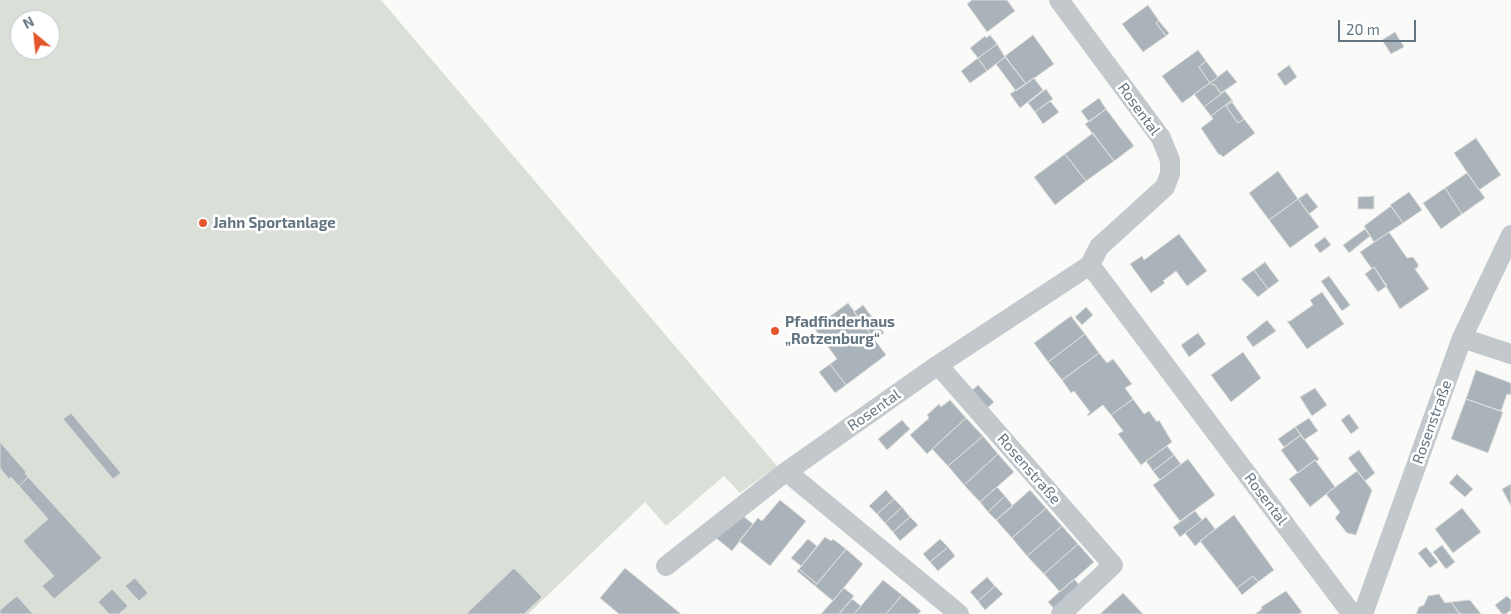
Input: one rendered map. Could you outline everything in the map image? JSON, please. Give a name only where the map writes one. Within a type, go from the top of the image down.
[{"type":"street","name":"Rosental","points":[[666,566],[787,472],[938,364],[1090,265],[1099,247],[1165,186],[1170,174],[1170,160],[1161,138],[1058,0]]},
{"type":"street","name":"Rosenstraße","points":[[1363,614],[1462,338],[1511,235]]},
{"type":"street","name":"Rosental","points":[[1090,265],[1352,614]]},
{"type":"street","points":[[1462,338],[1511,354]]},
{"type":"street","name":"Rosenstraße","points":[[938,364],[1113,565],[1061,614]]},
{"type":"street","points":[[787,472],[959,614]]},
{"type":"shaded area","name":"Jahn Sportanlage","points":[[0,0],[381,0],[777,466],[740,493],[724,476],[666,526],[645,502],[528,614],[0,614]]},
{"type":"building","points":[[972,0],[1007,0],[1015,11],[987,32],[967,4]]},
{"type":"building","points":[[1148,5],[1159,21],[1156,23],[1166,36],[1143,52],[1122,24]]},
{"type":"building","points":[[1159,21],[1169,33],[1166,36],[1156,23]]},
{"type":"building","points":[[1395,32],[1404,47],[1391,54],[1382,40]]},
{"type":"building","points":[[990,35],[997,44],[978,58],[970,48],[985,36],[986,38]]},
{"type":"building","points":[[1033,35],[1054,64],[1026,84],[1005,56]]},
{"type":"building","points":[[997,44],[1005,57],[987,71],[978,58]]},
{"type":"building","points":[[1198,50],[1206,61],[1199,67],[1210,83],[1182,103],[1162,76]]},
{"type":"building","points":[[1005,57],[1026,84],[1016,91],[996,64]]},
{"type":"building","points":[[978,58],[987,71],[970,83],[961,71]]},
{"type":"building","points":[[1206,61],[1218,77],[1210,83],[1199,67]]},
{"type":"building","points":[[1289,65],[1297,77],[1285,86],[1277,74]]},
{"type":"building","points":[[1227,70],[1237,82],[1221,93],[1214,84],[1210,83]]},
{"type":"building","points":[[1034,78],[1043,90],[1020,108],[1010,94]]},
{"type":"building","points":[[1210,83],[1214,84],[1221,94],[1204,107],[1194,94]]},
{"type":"building","points":[[1046,89],[1053,99],[1035,112],[1028,103]]},
{"type":"building","points":[[1225,91],[1232,100],[1211,116],[1204,107]]},
{"type":"building","points":[[1099,98],[1106,109],[1089,122],[1081,111]]},
{"type":"building","points":[[1232,100],[1226,106],[1238,123],[1244,119],[1255,133],[1223,157],[1219,155],[1201,128],[1213,119],[1211,116]]},
{"type":"building","points":[[1050,101],[1059,112],[1043,124],[1035,112]]},
{"type":"building","points":[[1232,102],[1244,119],[1238,123],[1226,106]]},
{"type":"building","points":[[1106,109],[1134,146],[1114,161],[1085,124]]},
{"type":"building","points":[[1093,133],[1114,161],[1086,181],[1065,154]]},
{"type":"building","points":[[1476,138],[1501,175],[1479,190],[1454,153]]},
{"type":"building","points":[[1065,154],[1086,181],[1055,205],[1034,177]]},
{"type":"building","points":[[1278,171],[1298,199],[1269,220],[1249,193]]},
{"type":"building","points":[[1467,173],[1485,198],[1462,214],[1445,188]]},
{"type":"building","points":[[1445,188],[1462,214],[1441,229],[1423,203]]},
{"type":"building","points":[[1409,192],[1422,210],[1403,223],[1390,205]]},
{"type":"building","points":[[1307,193],[1318,207],[1309,214],[1298,199]]},
{"type":"building","points":[[1374,196],[1374,209],[1358,209],[1358,197]]},
{"type":"building","points":[[1298,199],[1319,227],[1290,248],[1269,220]]},
{"type":"building","points":[[1391,206],[1403,223],[1374,242],[1364,226]]},
{"type":"building","points":[[1365,229],[1370,236],[1349,253],[1343,245]]},
{"type":"building","points":[[1389,232],[1407,258],[1413,257],[1418,264],[1418,267],[1415,269],[1429,289],[1400,309],[1374,267],[1372,269],[1360,252]]},
{"type":"building","points":[[1179,234],[1207,271],[1187,286],[1176,271],[1163,281],[1165,283],[1151,293],[1130,264],[1142,256],[1144,260]]},
{"type":"building","points":[[1325,237],[1331,245],[1320,253],[1314,245]]},
{"type":"building","points":[[1265,262],[1279,281],[1268,289],[1254,270]]},
{"type":"building","points":[[1374,267],[1387,286],[1378,292],[1365,274]]},
{"type":"building","points":[[1254,270],[1268,289],[1258,297],[1241,279]]},
{"type":"building","points":[[1329,276],[1350,305],[1342,311],[1321,281]]},
{"type":"building","points":[[1322,292],[1344,324],[1307,349],[1287,321],[1290,321],[1313,305],[1310,300]]},
{"type":"building","points":[[848,303],[886,355],[846,385],[830,364],[837,359],[814,328]]},
{"type":"building","points":[[863,305],[884,333],[875,340],[854,312]]},
{"type":"building","points":[[1086,307],[1093,315],[1082,325],[1075,317]]},
{"type":"building","points":[[1071,316],[1085,334],[1048,362],[1034,343]]},
{"type":"building","points":[[1267,320],[1276,331],[1253,347],[1246,337]]},
{"type":"building","points":[[1198,333],[1206,344],[1189,357],[1181,345]]},
{"type":"building","points":[[1085,334],[1099,353],[1062,380],[1048,362]]},
{"type":"building","points":[[1243,352],[1261,378],[1231,402],[1211,375]]},
{"type":"building","points":[[1099,353],[1107,363],[1113,359],[1132,384],[1125,388],[1133,399],[1111,415],[1103,405],[1088,416],[1090,412],[1074,391],[1071,393],[1062,380]]},
{"type":"building","points":[[830,364],[846,385],[835,393],[819,372]]},
{"type":"building","points":[[1476,370],[1511,383],[1511,395],[1507,394],[1501,411],[1466,399]]},
{"type":"building","points":[[978,385],[994,402],[985,410],[970,392]]},
{"type":"building","points":[[1315,388],[1327,405],[1312,416],[1300,397]]},
{"type":"building","points":[[1133,399],[1144,414],[1149,411],[1157,422],[1159,420],[1172,442],[1141,465],[1118,434],[1123,431],[1111,415]]},
{"type":"building","points":[[1466,399],[1503,412],[1488,453],[1451,439]]},
{"type":"building","points":[[950,400],[966,418],[927,454],[910,435],[929,418],[927,415],[939,404],[941,407]]},
{"type":"building","points":[[71,413],[121,473],[113,479],[63,419]]},
{"type":"building","points":[[1349,414],[1359,428],[1351,434],[1341,420]]},
{"type":"building","points":[[966,418],[983,436],[948,466],[932,449]]},
{"type":"building","points":[[1309,418],[1318,431],[1304,440],[1295,427]]},
{"type":"building","points":[[902,420],[910,429],[887,450],[878,439]]},
{"type":"building","points":[[1295,427],[1301,435],[1284,447],[1278,439]]},
{"type":"building","points":[[1301,435],[1319,459],[1298,473],[1281,450]]},
{"type":"building","points":[[983,436],[998,454],[964,485],[948,466]]},
{"type":"building","points":[[0,442],[26,472],[28,477],[19,486],[11,477],[9,479],[0,468]]},
{"type":"building","points":[[1167,446],[1174,455],[1153,471],[1146,461]]},
{"type":"building","points":[[1359,450],[1375,473],[1365,481],[1348,458]]},
{"type":"building","points":[[998,454],[1014,472],[980,502],[964,485]]},
{"type":"building","points":[[1174,455],[1181,464],[1160,480],[1153,471]]},
{"type":"building","points":[[1188,459],[1215,495],[1180,521],[1153,485]]},
{"type":"building","points":[[1315,460],[1335,487],[1310,507],[1289,479]]},
{"type":"building","points":[[1357,471],[1372,490],[1356,535],[1347,533],[1335,518],[1340,512],[1326,494]]},
{"type":"building","points":[[1457,474],[1473,489],[1465,497],[1449,483]]},
{"type":"building","points":[[28,477],[102,558],[54,599],[42,586],[54,576],[23,541],[48,519],[19,486]]},
{"type":"building","points":[[1511,484],[1511,506],[1502,489]]},
{"type":"building","points":[[997,487],[1005,496],[988,512],[980,502]]},
{"type":"building","points":[[886,490],[894,499],[877,514],[869,506]]},
{"type":"building","points":[[1030,490],[1046,508],[1012,538],[996,520]]},
{"type":"building","points":[[1005,496],[1013,506],[996,520],[988,512]]},
{"type":"building","points":[[894,499],[902,507],[885,523],[877,514]]},
{"type":"building","points":[[780,500],[806,521],[770,566],[739,541],[758,518],[762,521]]},
{"type":"building","points":[[902,507],[910,517],[893,532],[885,523]]},
{"type":"building","points":[[1046,508],[1062,526],[1027,556],[1012,538]]},
{"type":"building","points":[[1462,508],[1481,532],[1453,553],[1435,529]]},
{"type":"building","points":[[1195,511],[1202,520],[1180,537],[1173,527]]},
{"type":"building","points":[[742,515],[753,524],[732,551],[716,538]]},
{"type":"building","points":[[1234,515],[1274,570],[1258,582],[1253,576],[1237,588],[1200,541]]},
{"type":"building","points":[[910,517],[918,525],[900,541],[893,532]]},
{"type":"building","points":[[1206,517],[1215,529],[1195,546],[1185,533]]},
{"type":"building","points":[[1062,526],[1078,544],[1044,574],[1027,556]]},
{"type":"building","points":[[825,537],[831,541],[833,539],[846,549],[817,584],[799,569]]},
{"type":"building","points":[[808,539],[817,546],[801,566],[791,558]]},
{"type":"building","points":[[940,539],[948,547],[930,562],[923,554]]},
{"type":"building","points":[[1078,544],[1094,562],[1060,592],[1044,574]]},
{"type":"building","points":[[1442,545],[1455,562],[1446,569],[1433,552]]},
{"type":"building","points":[[948,547],[955,556],[938,571],[930,562]]},
{"type":"building","points":[[1426,547],[1438,562],[1430,568],[1418,553]]},
{"type":"building","points":[[846,549],[863,564],[833,601],[815,586]]},
{"type":"building","points":[[514,568],[542,597],[524,614],[466,614]]},
{"type":"building","points":[[625,568],[681,614],[619,614],[600,598]]},
{"type":"building","points":[[799,569],[817,584],[815,586],[797,571]]},
{"type":"building","points":[[1253,576],[1258,582],[1242,595],[1237,588]]},
{"type":"building","points":[[987,577],[995,586],[978,601],[970,592]]},
{"type":"building","points":[[135,578],[148,593],[139,601],[125,586]]},
{"type":"building","points":[[1074,579],[1082,588],[1056,611],[1048,602]]},
{"type":"building","points":[[883,580],[902,595],[886,614],[854,614]]},
{"type":"building","points":[[995,586],[1003,594],[985,610],[978,601]]},
{"type":"building","points":[[844,588],[854,596],[839,614],[821,614]]},
{"type":"building","points":[[112,589],[128,606],[119,614],[109,614],[98,602]]},
{"type":"building","points":[[1286,591],[1302,612],[1299,614],[1255,614],[1262,609],[1261,607]]},
{"type":"building","points":[[1123,593],[1143,614],[1100,614]]},
{"type":"building","points":[[1439,594],[1445,603],[1451,602],[1460,614],[1416,614],[1419,607],[1424,605],[1428,596]]},
{"type":"building","points":[[902,595],[921,611],[918,614],[886,614]]},
{"type":"building","points":[[17,596],[33,614],[0,614],[0,610]]},
{"type":"building","points":[[1507,596],[1511,600],[1511,610],[1506,614],[1502,614],[1495,605]]},
{"type":"building","points":[[852,599],[861,606],[854,614],[839,614]]},
{"type":"building","points":[[1470,600],[1481,614],[1460,614],[1451,602]]},
{"type":"place","name":"Jahn Sportanlage","points":[[203,223]]},
{"type":"place","name":"Pfadfinderhaus „Rotzenburg“","points":[[775,331]]}]
